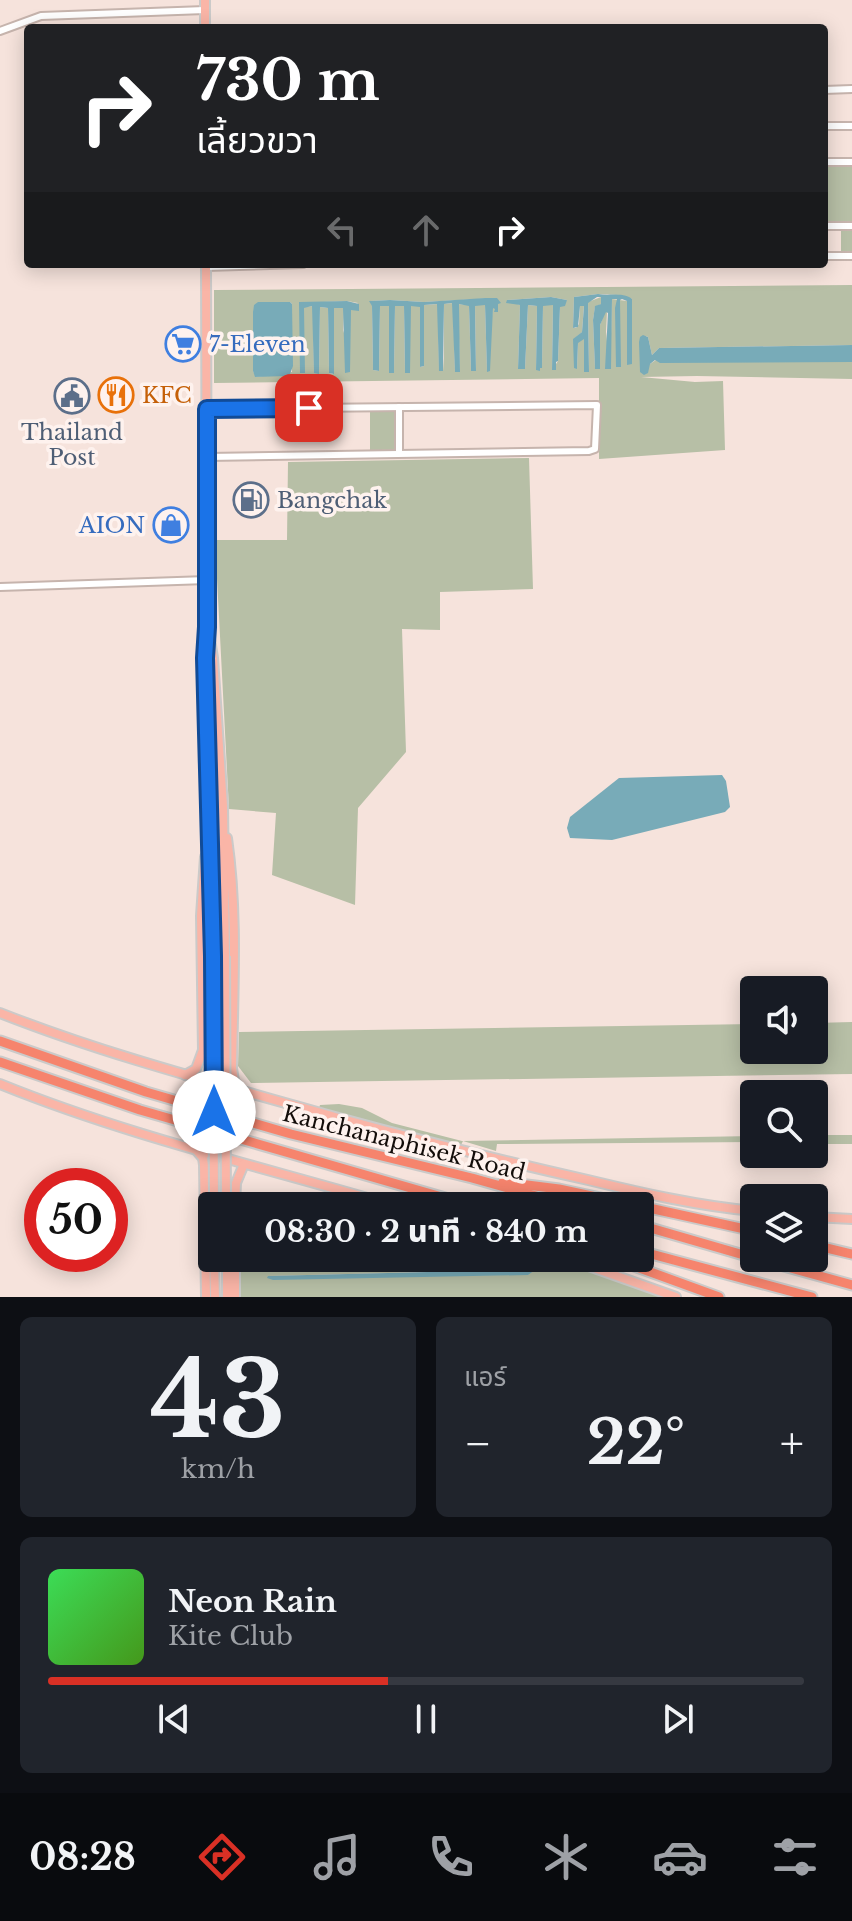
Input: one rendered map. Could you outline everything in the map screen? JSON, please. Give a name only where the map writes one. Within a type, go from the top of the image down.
[{"type":"highway","name":"Kanchanaphisek Road","points":[[0,1041],[146,1092],[291,1134],[522,1192]]},
{"type":"highway","name":"Kanchanaphisek Road","points":[[0,1062],[140,1110],[424,1192]]},
{"type":"highway","points":[[472,1178],[573,1192]]},
{"type":"highway","points":[[654,1209],[740,1228]]},
{"type":"highway","points":[[654,1229],[740,1254]]},
{"type":"highway","points":[[828,1248],[852,1254]]},
{"type":"highway","points":[[654,1255],[812,1297]]},
{"type":"highway","points":[[650,1272],[719,1297]]},
{"type":"highway","points":[[805,1272],[852,1285]]},
{"type":"main road","points":[[206,268],[205,658],[213,956],[214,1192]]},
{"type":"main road","points":[[207,627],[213,658],[223,806],[226,1192]]},
{"type":"main road","points":[[184,1075],[196,1069],[203,1050],[201,906],[209,805]]},
{"type":"main road","points":[[223,806],[231,864],[234,957],[232,1068],[234,1081],[243,1092]]},
{"type":"main road","points":[[0,1013],[184,1075],[416,1139],[533,1168],[740,1210]]},
{"type":"main road","points":[[0,1084],[33,1098],[196,1151],[345,1192]]},
{"type":"main road","points":[[196,1151],[203,1158],[205,1192]]},
{"type":"main road","points":[[235,1192],[244,1164]]},
{"type":"main road","points":[[207,1192],[218,1186],[231,1192]]},
{"type":"main road","points":[[828,1218],[852,1219]]},
{"type":"main road","points":[[206,1272],[206,1297]]},
{"type":"main road","points":[[214,1272],[215,1297]]},
{"type":"main road","points":[[227,1272],[227,1297]]},
{"type":"main road","points":[[235,1272],[235,1297]]},
{"type":"main road","points":[[605,1272],[676,1297]]},
{"type":"street","points":[[0,31],[41,16],[205,5]]},
{"type":"street","points":[[828,90],[852,89]]},
{"type":"street","points":[[828,126],[852,126]]},
{"type":"street","points":[[828,162],[852,162]]},
{"type":"street","points":[[828,226],[852,226]]},
{"type":"street","points":[[828,256],[852,256]]},
{"type":"street","points":[[207,409],[597,405],[595,449],[589,451],[207,457]]},
{"type":"street","points":[[399,407],[399,453]]},
{"type":"street","points":[[0,587],[207,580]]},
{"type":"green space","points":[[852,166],[852,222],[828,223],[828,167]]},
{"type":"green space","points":[[841,229],[852,229],[852,252],[841,253]]},
{"type":"green space","points":[[852,285],[852,345],[659,348],[652,355],[646,336],[650,364],[656,360],[852,362],[852,379],[641,377],[723,381],[725,450],[599,459],[599,378],[214,383],[214,290]],"holes":[[[598,294],[632,299],[627,364],[627,301],[612,299],[610,369],[607,312],[600,325],[600,368],[595,368],[593,320],[601,297],[588,302],[589,372],[584,372],[584,338],[578,342],[577,369],[574,339],[582,332],[584,305],[580,305],[579,324],[573,328],[574,297]],[[551,297],[567,300],[560,306],[558,361],[552,370],[553,305],[543,305],[542,367],[536,370],[537,306],[528,305],[525,369],[518,369],[520,305],[507,300]],[[495,298],[498,312],[493,305],[487,371],[485,305],[475,305],[476,371],[471,371],[469,305],[458,304],[460,372],[455,372],[453,303],[444,304],[443,371],[439,370],[438,304],[424,305],[424,366],[420,367],[420,306],[410,306],[410,372],[405,373],[404,305],[395,306],[394,372],[390,373],[389,306],[380,306],[379,371],[373,370],[370,301]],[[290,302],[292,372],[256,377],[253,371],[254,305]],[[299,303],[358,303],[351,310],[343,333],[344,308],[334,307],[333,374],[329,373],[328,308],[320,307],[319,373],[314,373],[313,306],[304,307]]]},
{"type":"green space","points":[[370,407],[399,407],[399,453],[370,454]]},
{"type":"green space","points":[[529,458],[533,589],[440,592],[440,630],[402,629],[406,752],[358,808],[355,905],[272,875],[276,813],[229,809],[215,540],[287,540],[288,462]]},
{"type":"green space","points":[[852,1022],[852,1074],[251,1083],[238,1066],[239,1032],[740,1024],[740,1064],[828,1064],[828,1023]]},
{"type":"green space","points":[[320,1105],[362,1108],[392,1123],[462,1141],[740,1136],[740,1142],[497,1144],[496,1151],[463,1141],[461,1145],[319,1108]]},
{"type":"green space","points":[[828,1135],[852,1135],[852,1144],[828,1144]]},
{"type":"green space","points":[[240,1272],[427,1272],[268,1276],[590,1272],[662,1297],[240,1297]]},
{"type":"water","points":[[598,294],[632,299],[632,364],[627,365],[627,301],[622,299],[621,367],[616,367],[617,299],[612,299],[611,369],[605,369],[606,312],[600,325],[600,369],[595,369],[593,320],[595,306],[601,304],[601,297],[597,297],[588,303],[589,372],[584,372],[584,339],[578,343],[577,369],[574,368],[573,339],[582,332],[584,306],[580,306],[578,327],[573,328],[574,297]]},
{"type":"water","points":[[551,297],[567,300],[565,306],[560,307],[556,370],[552,370],[553,305],[543,306],[540,371],[536,370],[537,306],[528,305],[525,369],[518,369],[520,305],[506,303],[507,300]]},
{"type":"water","points":[[497,298],[501,303],[498,304],[498,312],[494,312],[493,308],[490,371],[487,372],[485,305],[475,306],[476,371],[471,371],[469,306],[459,304],[460,372],[455,372],[452,303],[444,304],[443,371],[439,371],[437,304],[424,305],[424,366],[420,367],[420,307],[411,306],[410,373],[405,373],[404,306],[395,306],[394,373],[389,373],[389,306],[380,306],[379,371],[373,370],[372,306],[369,301],[424,302]]},
{"type":"water","points":[[347,301],[359,304],[359,311],[351,310],[350,372],[345,373],[343,308],[334,308],[334,374],[329,373],[328,308],[320,307],[319,374],[314,373],[312,306],[304,308],[305,373],[300,373],[299,302]]},
{"type":"water","points":[[258,302],[292,304],[293,366],[287,376],[255,377],[253,312]]},
{"type":"water","points":[[643,335],[648,337],[652,355],[659,348],[852,345],[852,362],[660,363],[655,360],[644,375],[640,372],[639,342]]},
{"type":"water","points":[[722,775],[726,781],[730,807],[725,812],[612,840],[570,838],[567,828],[570,817],[619,778]]},
{"type":"water","points":[[532,1272],[528,1275],[273,1280],[268,1276]]},
{"type":"place","name":"7-Eleven","points":[[183,344]]},
{"type":"place","name":"KFC","points":[[116,395]]},
{"type":"place","name":"Thailand Post","points":[[72,396]]},
{"type":"place","name":"Bangchak","points":[[251,500]]},
{"type":"place","name":"AION","points":[[171,525]]},
{"type":"route","points":[[214,1112],[205,658],[207,409],[309,408]]}]
